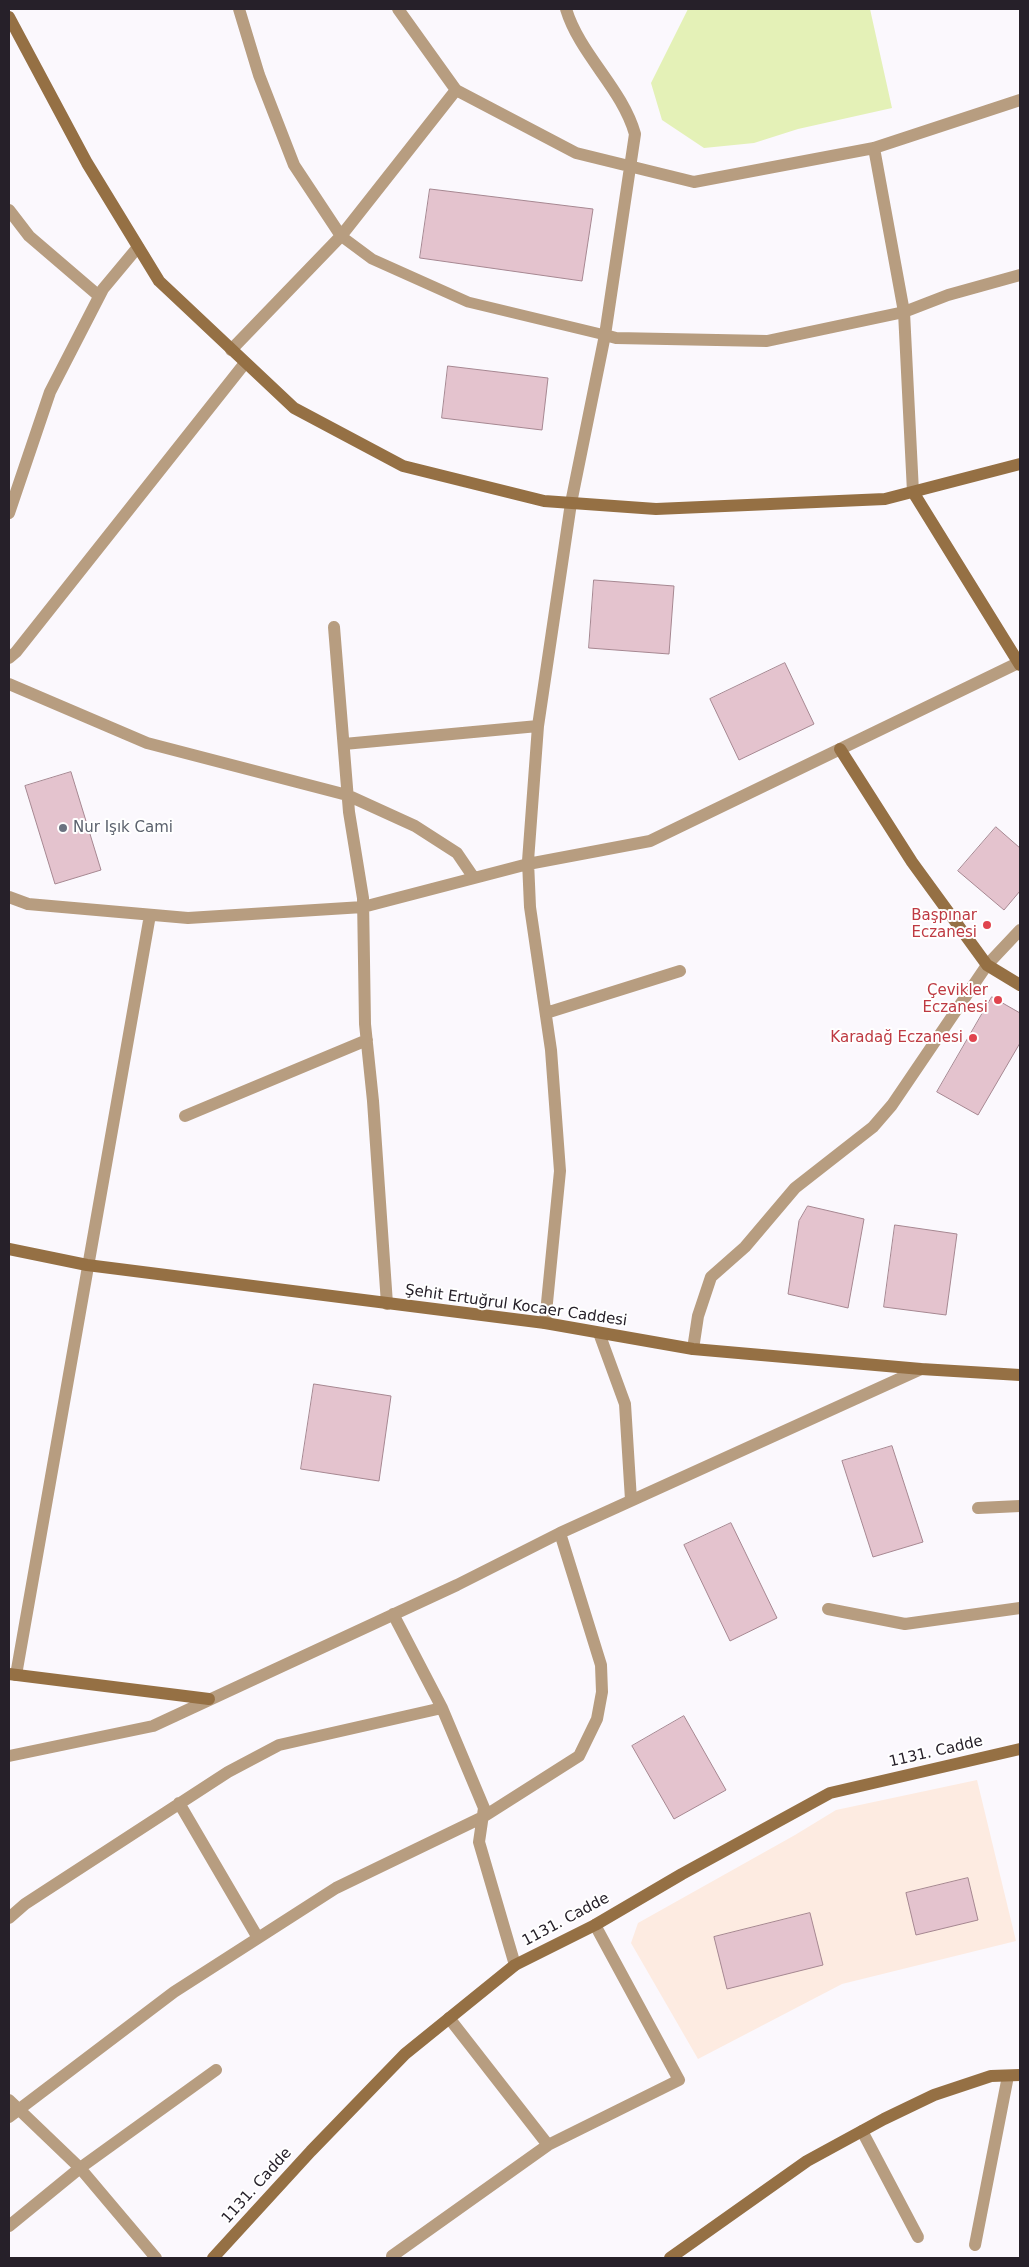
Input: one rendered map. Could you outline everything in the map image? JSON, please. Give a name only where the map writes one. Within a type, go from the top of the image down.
[{"type":"street","points":[[239,9],[259,75],[294,165],[341,236]]},
{"type":"street","points":[[398,9],[456,90],[576,153],[694,182],[874,148],[1020,100]]},
{"type":"street","points":[[545,1323],[560,1171],[552,1050],[530,907],[528,864],[538,726],[571,503],[605,334],[635,134],[630,116],[572,29],[566,9]]},
{"type":"street","points":[[9,17],[88,163],[159,281],[294,408],[403,466],[544,501],[656,509],[885,499],[1020,464]]},
{"type":"street","points":[[231,350],[341,236],[456,90]]},
{"type":"street","points":[[9,897],[28,904],[188,918],[363,907],[528,864],[650,841],[1020,664],[913,492],[904,312],[874,148]]},
{"type":"street","points":[[9,210],[29,236],[99,296]]},
{"type":"street","points":[[9,513],[50,392],[103,288],[138,247]]},
{"type":"street","points":[[605,334],[616,338],[767,341],[904,312],[948,295],[1020,275]]},
{"type":"street","points":[[9,658],[16,652],[245,363]]},
{"type":"street","points":[[334,628],[347,794],[363,907],[367,1040],[387,1304]]},
{"type":"street","points":[[9,684],[147,743],[347,794],[415,826],[457,852],[474,878]]},
{"type":"street","points":[[344,744],[538,726]]},
{"type":"street","points":[[840,749],[912,862],[987,965],[1020,985]]},
{"type":"street","points":[[150,914],[12,1675],[209,1699]]},
{"type":"street","points":[[693,1349],[698,1316],[711,1278],[745,1247],[796,1188],[873,1128],[892,1105],[987,965],[1020,930]]},
{"type":"street","points":[[546,1013],[680,971]]},
{"type":"street","points":[[185,1116],[367,1040]]},
{"type":"street","name":"Şehit Ertuğrul Kocaer Caddesi","points":[[9,1249],[87,1265],[545,1323],[693,1349],[1020,1376]]},
{"type":"street","points":[[599,1333],[624,1404],[631,1500]]},
{"type":"street","points":[[9,1756],[153,1726],[457,1585],[560,1532],[921,1369]]},
{"type":"street","points":[[978,1508],[1020,1506]]},
{"type":"street","points":[[14,2113],[174,1992],[336,1888],[482,1817],[579,1756],[597,1719],[602,1692],[601,1665],[560,1532]]},
{"type":"street","points":[[828,1609],[905,1624],[1020,1608]]},
{"type":"street","points":[[393,1614],[442,1708],[484,1808],[480,1842],[515,1965]]},
{"type":"street","points":[[9,1918],[25,1904],[179,1803],[228,1772],[279,1745],[442,1708]]},
{"type":"street","name":"1131. Cadde","points":[[213,2258],[311,2151],[405,2054],[515,1965],[595,1925],[682,1874],[830,1793],[1020,1749]]},
{"type":"street","points":[[179,1803],[258,1938]]},
{"type":"street","points":[[392,2256],[548,2146],[680,2080],[595,1925]]},
{"type":"street","points":[[449,2018],[548,2146]]},
{"type":"street","points":[[9,2226],[80,2168],[216,2070]]},
{"type":"street","points":[[670,2258],[807,2161],[862,2131],[934,2095],[991,2076],[1014,2075],[975,2245]]},
{"type":"street","points":[[9,2100],[14,2113],[80,2168],[156,2258]]},
{"type":"street","points":[[862,2131],[918,2237]]},
{"type":"lane","points":[[341,236],[372,259],[468,302],[605,334]]},
{"type":"shaded area","points":[[977,1780],[1016,1941],[842,1984],[698,2059],[631,1943],[638,1923],[836,1810]]},
{"type":"green space","points":[[688,9],[870,9],[892,108],[798,129],[754,143],[704,148],[662,120],[651,83]]},
{"type":"building","points":[[430,189],[593,209],[582,281],[420,258]]},
{"type":"building","points":[[448,366],[548,378],[542,430],[442,418]]},
{"type":"building","points":[[594,580],[674,586],[669,654],[589,648]]},
{"type":"building","points":[[785,663],[814,724],[739,760],[710,699]]},
{"type":"building","name":"Nur Işık Cami","points":[[71,772],[101,870],[55,884],[25,786]]},
{"type":"building","points":[[996,827],[1020,848],[1020,891],[1004,910],[958,871]]},
{"type":"building","points":[[992,997],[1020,1013],[1020,1043],[978,1115],[937,1092]]},
{"type":"building","points":[[808,1206],[864,1219],[848,1308],[788,1294],[799,1221]]},
{"type":"building","points":[[895,1225],[957,1234],[946,1315],[884,1307]]},
{"type":"building","points":[[314,1384],[391,1396],[379,1481],[301,1469]]},
{"type":"building","points":[[892,1446],[923,1542],[873,1557],[842,1461]]},
{"type":"building","points":[[731,1523],[777,1618],[730,1641],[684,1545]]},
{"type":"building","points":[[684,1716],[726,1790],[674,1819],[632,1746]]},
{"type":"building","points":[[968,1878],[978,1920],[916,1935],[906,1893]]},
{"type":"building","points":[[810,1913],[823,1965],[727,1989],[714,1937]]},
{"type":"place","name":"Nur Işık Cami","points":[[63,828]]},
{"type":"place","name":"Başpınar Eczanesi","points":[[987,925]]},
{"type":"place","name":"Çevikler Eczanesi","points":[[998,1000]]},
{"type":"place","name":"Karadağ Eczanesi","points":[[973,1038]]}]
